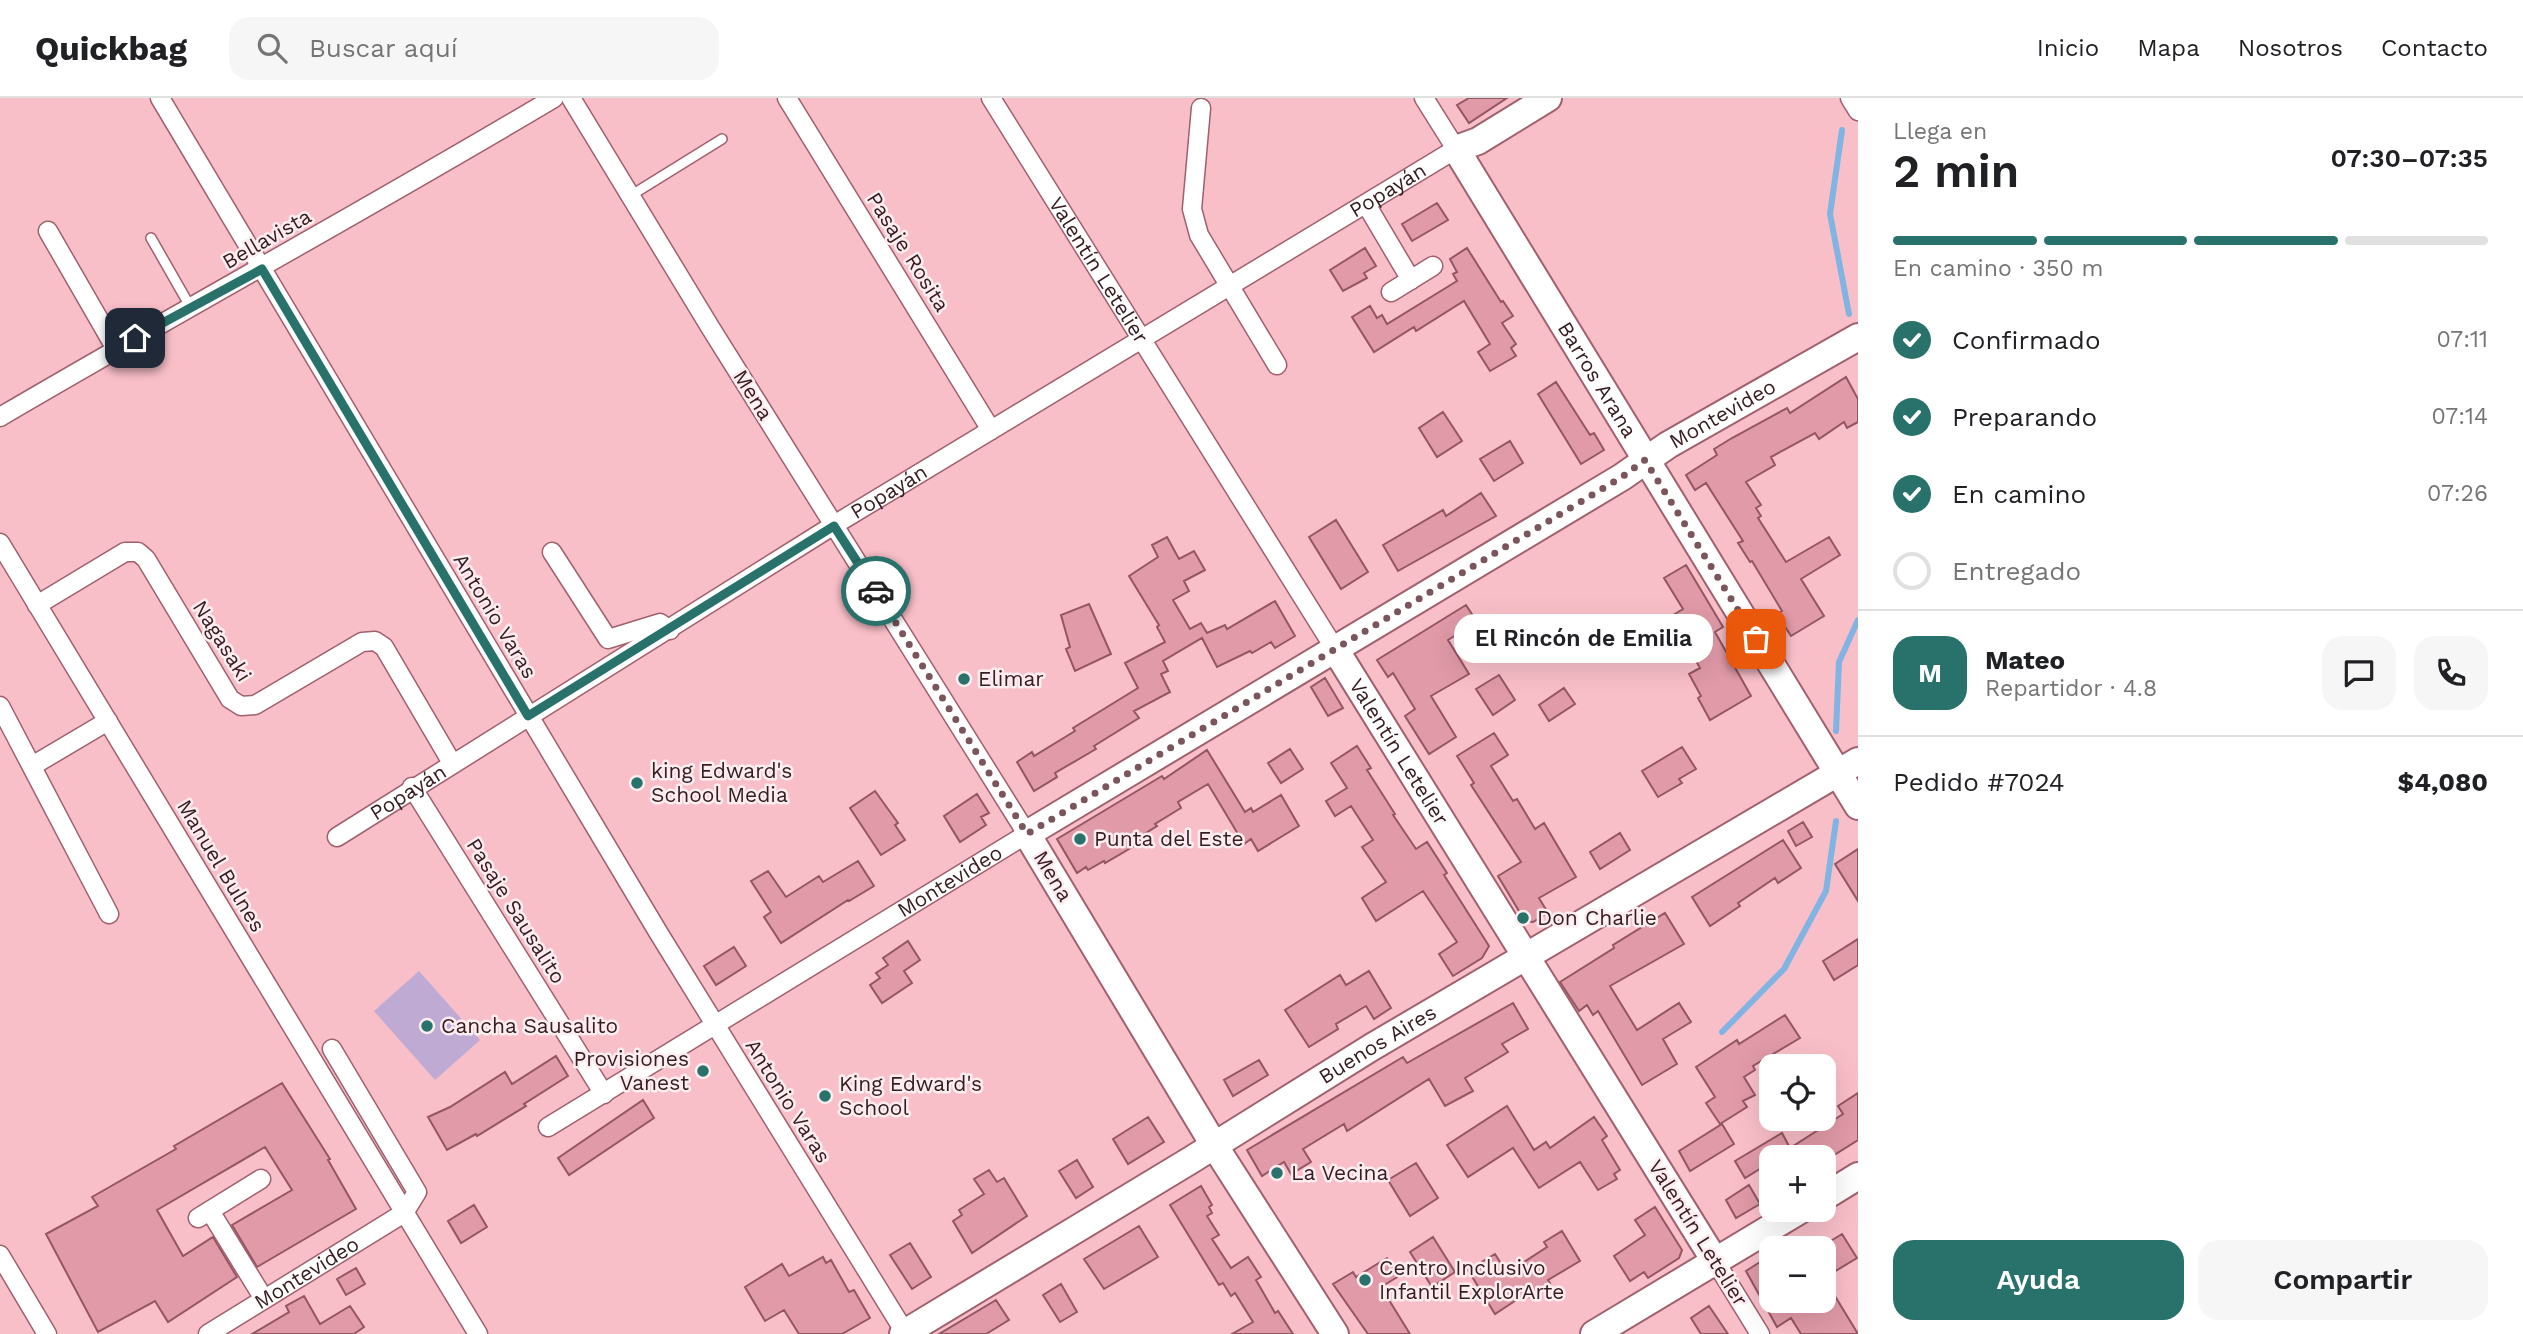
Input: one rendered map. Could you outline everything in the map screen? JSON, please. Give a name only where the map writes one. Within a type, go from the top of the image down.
[{"type":"street","name":"Antonio Varas","points":[[160,98],[528,716],[905,1334]]},
{"type":"street","name":"Bellavista","points":[[0,416],[262,269],[554,98]]},
{"type":"street","name":"Mena","points":[[571,98],[1027,834],[1214,1145],[1335,1334]]},
{"type":"street","name":"Pasaje Rosita","points":[[787,98],[991,430]]},
{"type":"street","name":"Valentín Letelier","points":[[991,98],[1760,1334]]},
{"type":"street","name":"Barros Arana","points":[[1424,98],[1645,460],[1848,767],[1858,806]]},
{"type":"street","name":"Popayán","points":[[337,836],[991,430],[1456,149],[1478,141],[1548,98]]},
{"type":"street","points":[[1850,98],[1858,111]]},
{"type":"street","points":[[1202,108],[1192,209],[1199,235],[1277,365]]},
{"type":"street","points":[[1366,204],[1411,280]]},
{"type":"street","points":[[48,231],[116,349]]},
{"type":"street","points":[[1391,292],[1433,266]]},
{"type":"street","name":"Montevideo","points":[[548,1127],[1027,834],[1622,477],[1645,460],[1858,337]]},
{"type":"street","name":"Manuel Bulnes","points":[[0,543],[478,1334]]},
{"type":"street","name":"Nagasaki","points":[[37,605],[125,552],[138,552],[146,559],[230,699],[241,706],[255,705],[362,642],[375,641],[384,647],[452,763]]},
{"type":"street","points":[[552,552],[608,639],[660,623],[670,629]]},
{"type":"street","points":[[0,706],[109,914]]},
{"type":"street","points":[[32,766],[108,721]]},
{"type":"street","name":"Buenos Aires","points":[[905,1334],[1372,1047],[1848,767]]},
{"type":"street","name":"Pasaje Sausalito","points":[[412,787],[604,1094]]},
{"type":"street","points":[[332,1049],[417,1192],[404,1213]]},
{"type":"street","points":[[1836,1190],[1858,1176]]},
{"type":"street","points":[[261,1179],[204,1214],[264,1299]]},
{"type":"street","name":"Montevideo","points":[[208,1334],[404,1213]]},
{"type":"street","points":[[1594,1334],[1780,1222]]},
{"type":"street","points":[[0,1255],[47,1334]]},
{"type":"lane","points":[[630,196],[722,139]]},
{"type":"lane","points":[[151,239],[191,308]]},
{"type":"shaded area","name":"Cancha Sausalito","points":[[419,971],[480,1040],[435,1080],[374,1011]]},
{"type":"building","points":[[1469,98],[1507,98],[1469,123],[1457,105]]},
{"type":"building","points":[[1437,203],[1448,220],[1412,241],[1402,224]]},
{"type":"building","points":[[1365,248],[1376,266],[1364,273],[1367,278],[1343,291],[1330,270]]},
{"type":"building","points":[[1467,248],[1513,316],[1502,323],[1516,344],[1511,348],[1516,356],[1490,371],[1478,352],[1490,344],[1464,301],[1416,331],[1414,327],[1374,352],[1352,317],[1370,306],[1377,318],[1382,315],[1387,324],[1457,281],[1453,274],[1457,272],[1450,259]]},
{"type":"building","points":[[1846,377],[1858,399],[1858,422],[1847,428],[1844,422],[1819,439],[1815,433],[1771,457],[1775,465],[1746,482],[1761,505],[1756,508],[1761,516],[1758,518],[1786,562],[1829,537],[1840,555],[1801,579],[1824,616],[1791,636],[1777,614],[1782,611],[1738,543],[1743,541],[1706,483],[1695,490],[1686,475],[1717,455],[1714,449],[1787,408],[1790,413]]},
{"type":"building","points":[[1556,382],[1590,435],[1594,433],[1604,450],[1581,464],[1538,394]]},
{"type":"building","points":[[1443,412],[1462,441],[1437,457],[1419,428]]},
{"type":"building","points":[[1510,441],[1523,463],[1494,481],[1480,459]]},
{"type":"building","points":[[1481,493],[1496,516],[1398,571],[1383,545],[1443,510],[1446,516]]},
{"type":"building","points":[[1336,520],[1368,572],[1341,589],[1309,537]]},
{"type":"building","points":[[1167,537],[1179,559],[1194,551],[1205,570],[1184,581],[1189,591],[1173,600],[1190,629],[1201,623],[1207,633],[1225,625],[1227,629],[1275,601],[1295,636],[1275,648],[1271,642],[1217,667],[1202,638],[1163,661],[1168,671],[1161,674],[1170,692],[1134,711],[1139,718],[1094,746],[1096,749],[1055,773],[1057,777],[1034,791],[1017,762],[1032,752],[1034,756],[1075,731],[1073,728],[1138,688],[1125,663],[1165,642],[1157,627],[1159,625],[1129,576],[1158,557],[1152,545]]},
{"type":"building","points":[[1686,565],[1723,627],[1715,632],[1751,696],[1710,720],[1689,674],[1700,668],[1679,631],[1673,634],[1665,620],[1683,609],[1664,578]]},
{"type":"building","points":[[1089,604],[1111,654],[1075,671],[1066,649],[1070,647],[1061,615]]},
{"type":"building","points":[[1466,605],[1477,622],[1448,640],[1469,674],[1431,696],[1456,737],[1429,754],[1405,716],[1415,709],[1393,673],[1388,677],[1377,660]]},
{"type":"building","points":[[1499,675],[1515,700],[1493,715],[1476,689]]},
{"type":"building","points":[[1325,678],[1343,708],[1328,716],[1311,687]]},
{"type":"building","points":[[1564,688],[1575,704],[1549,721],[1539,705]]},
{"type":"building","points":[[1494,733],[1508,755],[1491,766],[1513,801],[1517,799],[1535,829],[1544,823],[1576,877],[1539,898],[1548,913],[1533,922],[1525,921],[1498,876],[1521,862],[1471,785],[1474,783],[1457,756]]},
{"type":"building","points":[[1357,746],[1371,768],[1367,770],[1395,814],[1393,815],[1416,849],[1427,842],[1447,873],[1444,875],[1489,946],[1482,958],[1453,976],[1439,954],[1457,942],[1423,891],[1376,921],[1362,898],[1386,882],[1362,847],[1373,840],[1351,806],[1335,816],[1326,801],[1347,788],[1331,763]]},
{"type":"building","points":[[1682,747],[1696,769],[1679,779],[1682,783],[1658,797],[1642,771]]},
{"type":"building","points":[[1290,749],[1303,769],[1281,783],[1268,763]]},
{"type":"building","points":[[1207,750],[1245,812],[1251,808],[1253,812],[1281,795],[1299,826],[1258,851],[1251,839],[1244,844],[1208,784],[1178,802],[1181,808],[1138,838],[1141,842],[1105,863],[1104,861],[1088,870],[1086,867],[1077,873],[1057,839],[1162,776],[1164,779]]},
{"type":"building","points":[[875,791],[898,823],[895,825],[905,840],[881,855],[850,808]]},
{"type":"building","points":[[977,794],[989,813],[981,817],[986,825],[960,842],[944,816]]},
{"type":"building","points":[[1803,822],[1812,837],[1796,846],[1788,831]]},
{"type":"building","points":[[1620,833],[1630,850],[1600,869],[1590,852]]},
{"type":"building","points":[[1783,840],[1801,868],[1778,883],[1775,878],[1710,926],[1692,897]]},
{"type":"building","points":[[1858,849],[1858,901],[1835,864]]},
{"type":"building","points":[[858,861],[874,886],[781,943],[764,917],[771,912],[751,881],[768,871],[786,897],[819,876],[823,882]]},
{"type":"building","points":[[1665,913],[1684,944],[1610,986],[1637,1030],[1679,1003],[1691,1022],[1663,1039],[1677,1064],[1642,1085],[1598,1011],[1593,1015],[1587,1005],[1579,1011],[1560,982]]},
{"type":"building","points":[[1858,939],[1858,965],[1834,980],[1823,961]]},
{"type":"building","points":[[908,941],[920,960],[904,971],[912,983],[882,1003],[870,985],[880,978],[876,973],[888,965],[883,958]]},
{"type":"building","points":[[734,947],[746,966],[716,985],[704,966]]},
{"type":"building","points":[[1369,971],[1391,1008],[1374,1019],[1366,1006],[1336,1024],[1338,1029],[1309,1047],[1285,1010],[1340,975],[1346,985]]},
{"type":"building","points":[[1513,1003],[1528,1029],[1502,1044],[1508,1052],[1465,1078],[1473,1091],[1445,1106],[1429,1079],[1347,1131],[1344,1124],[1303,1149],[1311,1162],[1291,1174],[1284,1162],[1262,1176],[1247,1150],[1403,1057],[1407,1063]]},
{"type":"building","points":[[1785,1015],[1800,1038],[1773,1054],[1759,1054],[1759,1062],[1753,1066],[1755,1070],[1744,1077],[1755,1095],[1743,1101],[1747,1107],[1720,1124],[1706,1103],[1715,1097],[1696,1067],[1737,1040],[1739,1044]]},
{"type":"building","points":[[556,1056],[568,1076],[477,1136],[476,1134],[447,1150],[428,1117],[450,1107],[505,1072],[512,1084]]},
{"type":"building","points":[[1259,1060],[1268,1075],[1233,1096],[1224,1080]]},
{"type":"building","points":[[282,1083],[330,1159],[328,1160],[356,1209],[257,1267],[232,1225],[292,1190],[265,1147],[157,1210],[183,1256],[213,1237],[237,1277],[168,1322],[155,1301],[98,1332],[46,1234],[98,1206],[92,1197]]},
{"type":"building","points":[[1858,1093],[1858,1140],[1836,1154],[1836,1145],[1795,1145],[1816,1131],[1836,1131],[1836,1118],[1843,1114],[1838,1106]]},
{"type":"building","points":[[643,1100],[654,1118],[569,1175],[558,1158]]},
{"type":"building","points":[[1507,1106],[1534,1150],[1546,1142],[1550,1148],[1594,1117],[1607,1136],[1602,1140],[1620,1170],[1614,1174],[1617,1179],[1598,1190],[1580,1162],[1539,1188],[1513,1148],[1468,1177],[1447,1145]]},
{"type":"building","points":[[1148,1117],[1164,1142],[1128,1164],[1113,1139]]},
{"type":"building","points":[[1722,1124],[1734,1144],[1690,1171],[1679,1151]]},
{"type":"building","points":[[1782,1133],[1788,1145],[1762,1145]]},
{"type":"building","points":[[1759,1147],[1759,1169],[1745,1178],[1735,1161]]},
{"type":"building","points":[[1077,1160],[1093,1187],[1076,1198],[1059,1171]]},
{"type":"building","points":[[1416,1163],[1438,1198],[1410,1216],[1388,1180]]},
{"type":"building","points":[[989,1170],[997,1182],[1004,1178],[1027,1216],[972,1253],[953,1221],[962,1215],[959,1210],[984,1194],[974,1179]]},
{"type":"building","points":[[1749,1185],[1759,1205],[1736,1218],[1726,1200]]},
{"type":"building","points":[[1201,1186],[1212,1205],[1209,1207],[1212,1213],[1207,1216],[1219,1235],[1212,1239],[1231,1268],[1248,1257],[1261,1277],[1256,1280],[1275,1313],[1278,1311],[1293,1334],[1232,1334],[1253,1322],[1235,1293],[1231,1296],[1223,1283],[1219,1285],[1170,1205]]},
{"type":"building","points":[[474,1205],[487,1227],[461,1243],[448,1221]]},
{"type":"building","points":[[1655,1207],[1682,1250],[1679,1258],[1648,1278],[1644,1272],[1630,1281],[1614,1256],[1645,1235],[1635,1220]]},
{"type":"building","points":[[1139,1226],[1158,1257],[1104,1289],[1084,1259]]},
{"type":"building","points":[[1562,1231],[1580,1261],[1548,1280],[1550,1283],[1529,1297],[1527,1293],[1495,1314],[1468,1270],[1495,1254],[1507,1273],[1547,1247],[1544,1242]]},
{"type":"building","points":[[1842,1234],[1857,1258],[1836,1271],[1836,1238]]},
{"type":"building","points":[[1433,1237],[1455,1272],[1432,1287],[1410,1252]]},
{"type":"building","points":[[910,1243],[931,1277],[912,1289],[890,1255]]},
{"type":"building","points":[[823,1257],[826,1263],[831,1260],[849,1292],[854,1290],[870,1318],[842,1334],[799,1334],[784,1310],[765,1321],[745,1287],[782,1264],[789,1276]]},
{"type":"building","points":[[1387,1258],[1399,1276],[1381,1287],[1410,1334],[1368,1334],[1333,1284],[1353,1272],[1356,1277]]},
{"type":"building","points":[[1759,1263],[1759,1294],[1746,1271]]},
{"type":"building","points":[[356,1268],[365,1284],[346,1295],[337,1279]]},
{"type":"building","points":[[1061,1284],[1077,1312],[1060,1322],[1043,1295]]},
{"type":"building","points":[[304,1296],[320,1324],[350,1306],[364,1327],[354,1334],[252,1334],[289,1312],[286,1306]]},
{"type":"building","points":[[1836,1298],[1858,1334],[1801,1334],[1791,1318],[1777,1327],[1769,1313],[1836,1313]]},
{"type":"building","points":[[996,1300],[1009,1320],[986,1334],[939,1334]]},
{"type":"building","points":[[1709,1306],[1728,1334],[1701,1334],[1691,1318]]},
{"type":"waterway","points":[[1842,130],[1830,214],[1849,314]]},
{"type":"waterway","points":[[1836,731],[1839,662],[1858,620]]},
{"type":"waterway","points":[[1722,1032],[1784,969],[1826,891],[1836,821]]},
{"type":"way so far","points":[[876,591],[1027,834],[1622,477],[1645,460],[1756,639]]},
{"type":"place","name":"El Rincón de Emilia","points":[[1756,639]]},
{"type":"place","name":"Elimar","points":[[964,679]]},
{"type":"place","name":"king Edward's School Media","points":[[637,783]]},
{"type":"place","name":"Punta del Este","points":[[1080,839]]},
{"type":"place","name":"Don Charlie","points":[[1523,918]]},
{"type":"place","name":"Cancha Sausalito","points":[[427,1026]]},
{"type":"place","name":"Provisiones Vanest","points":[[703,1071]]},
{"type":"place","name":"King Edward's School","points":[[825,1096]]},
{"type":"place","name":"La Vecina","points":[[1277,1173]]},
{"type":"place","name":"Centro Inclusivo Infantil ExplorArte","points":[[1365,1280]]},
{"type":"route","points":[[135,338],[262,269],[528,716],[834,526],[876,591]]}]
